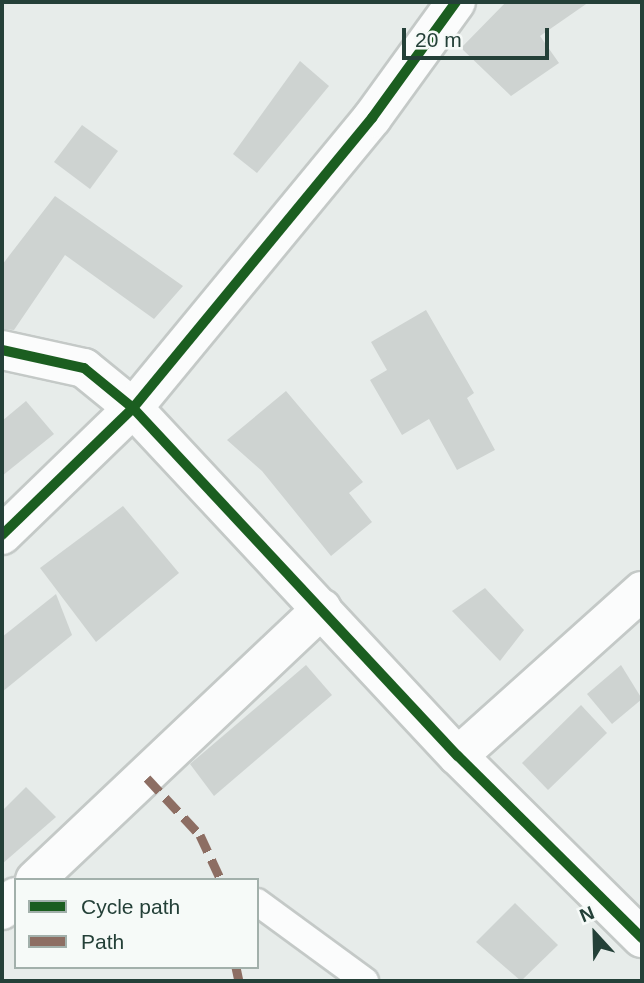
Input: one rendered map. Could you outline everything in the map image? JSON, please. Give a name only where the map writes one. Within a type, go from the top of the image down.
[{"type":"street","points":[[2,534],[133,408],[372,118],[456,2]]},
{"type":"street","points":[[2,350],[84,368],[133,408],[458,755],[642,938]]},
{"type":"street","points":[[458,755],[642,591]]},
{"type":"street","points":[[37,878],[322,610]]},
{"type":"lane","points":[[259,903],[365,981]]},
{"type":"building","points":[[506,2],[589,2],[540,36],[559,63],[511,96],[461,48]]},
{"type":"building","points":[[300,61],[329,86],[257,173],[233,154]]},
{"type":"building","points":[[82,125],[118,151],[90,189],[54,162]]},
{"type":"building","points":[[55,196],[183,286],[154,319],[65,255],[14,330],[2,329],[2,265]]},
{"type":"building","points":[[426,310],[474,393],[467,398],[495,450],[457,470],[429,419],[402,435],[370,380],[387,370],[371,342]]},
{"type":"building","points":[[286,391],[363,482],[349,493],[372,522],[331,556],[262,471],[227,440]]},
{"type":"building","points":[[26,401],[54,434],[2,476],[2,421]]},
{"type":"building","points":[[123,506],[179,573],[96,642],[40,568]]},
{"type":"building","points":[[485,588],[524,630],[500,661],[452,611]]},
{"type":"building","points":[[56,594],[72,635],[2,692],[2,637]]},
{"type":"building","points":[[306,665],[332,695],[214,796],[190,764]]},
{"type":"building","points":[[621,665],[642,699],[612,724],[587,694]]},
{"type":"building","points":[[581,705],[607,733],[548,790],[522,763]]},
{"type":"building","points":[[26,787],[56,817],[2,864],[2,811]]},
{"type":"building","points":[[515,903],[558,945],[521,981],[476,942]]},
{"type":"marked path","points":[[147,778],[200,835],[220,878]]},
{"type":"marked path","points":[[236,969],[239,981]]},
{"type":"cycle path","points":[[2,535],[133,408],[372,118],[456,2]]},
{"type":"cycle path","points":[[2,350],[84,368],[133,408],[458,756],[642,938]]}]
